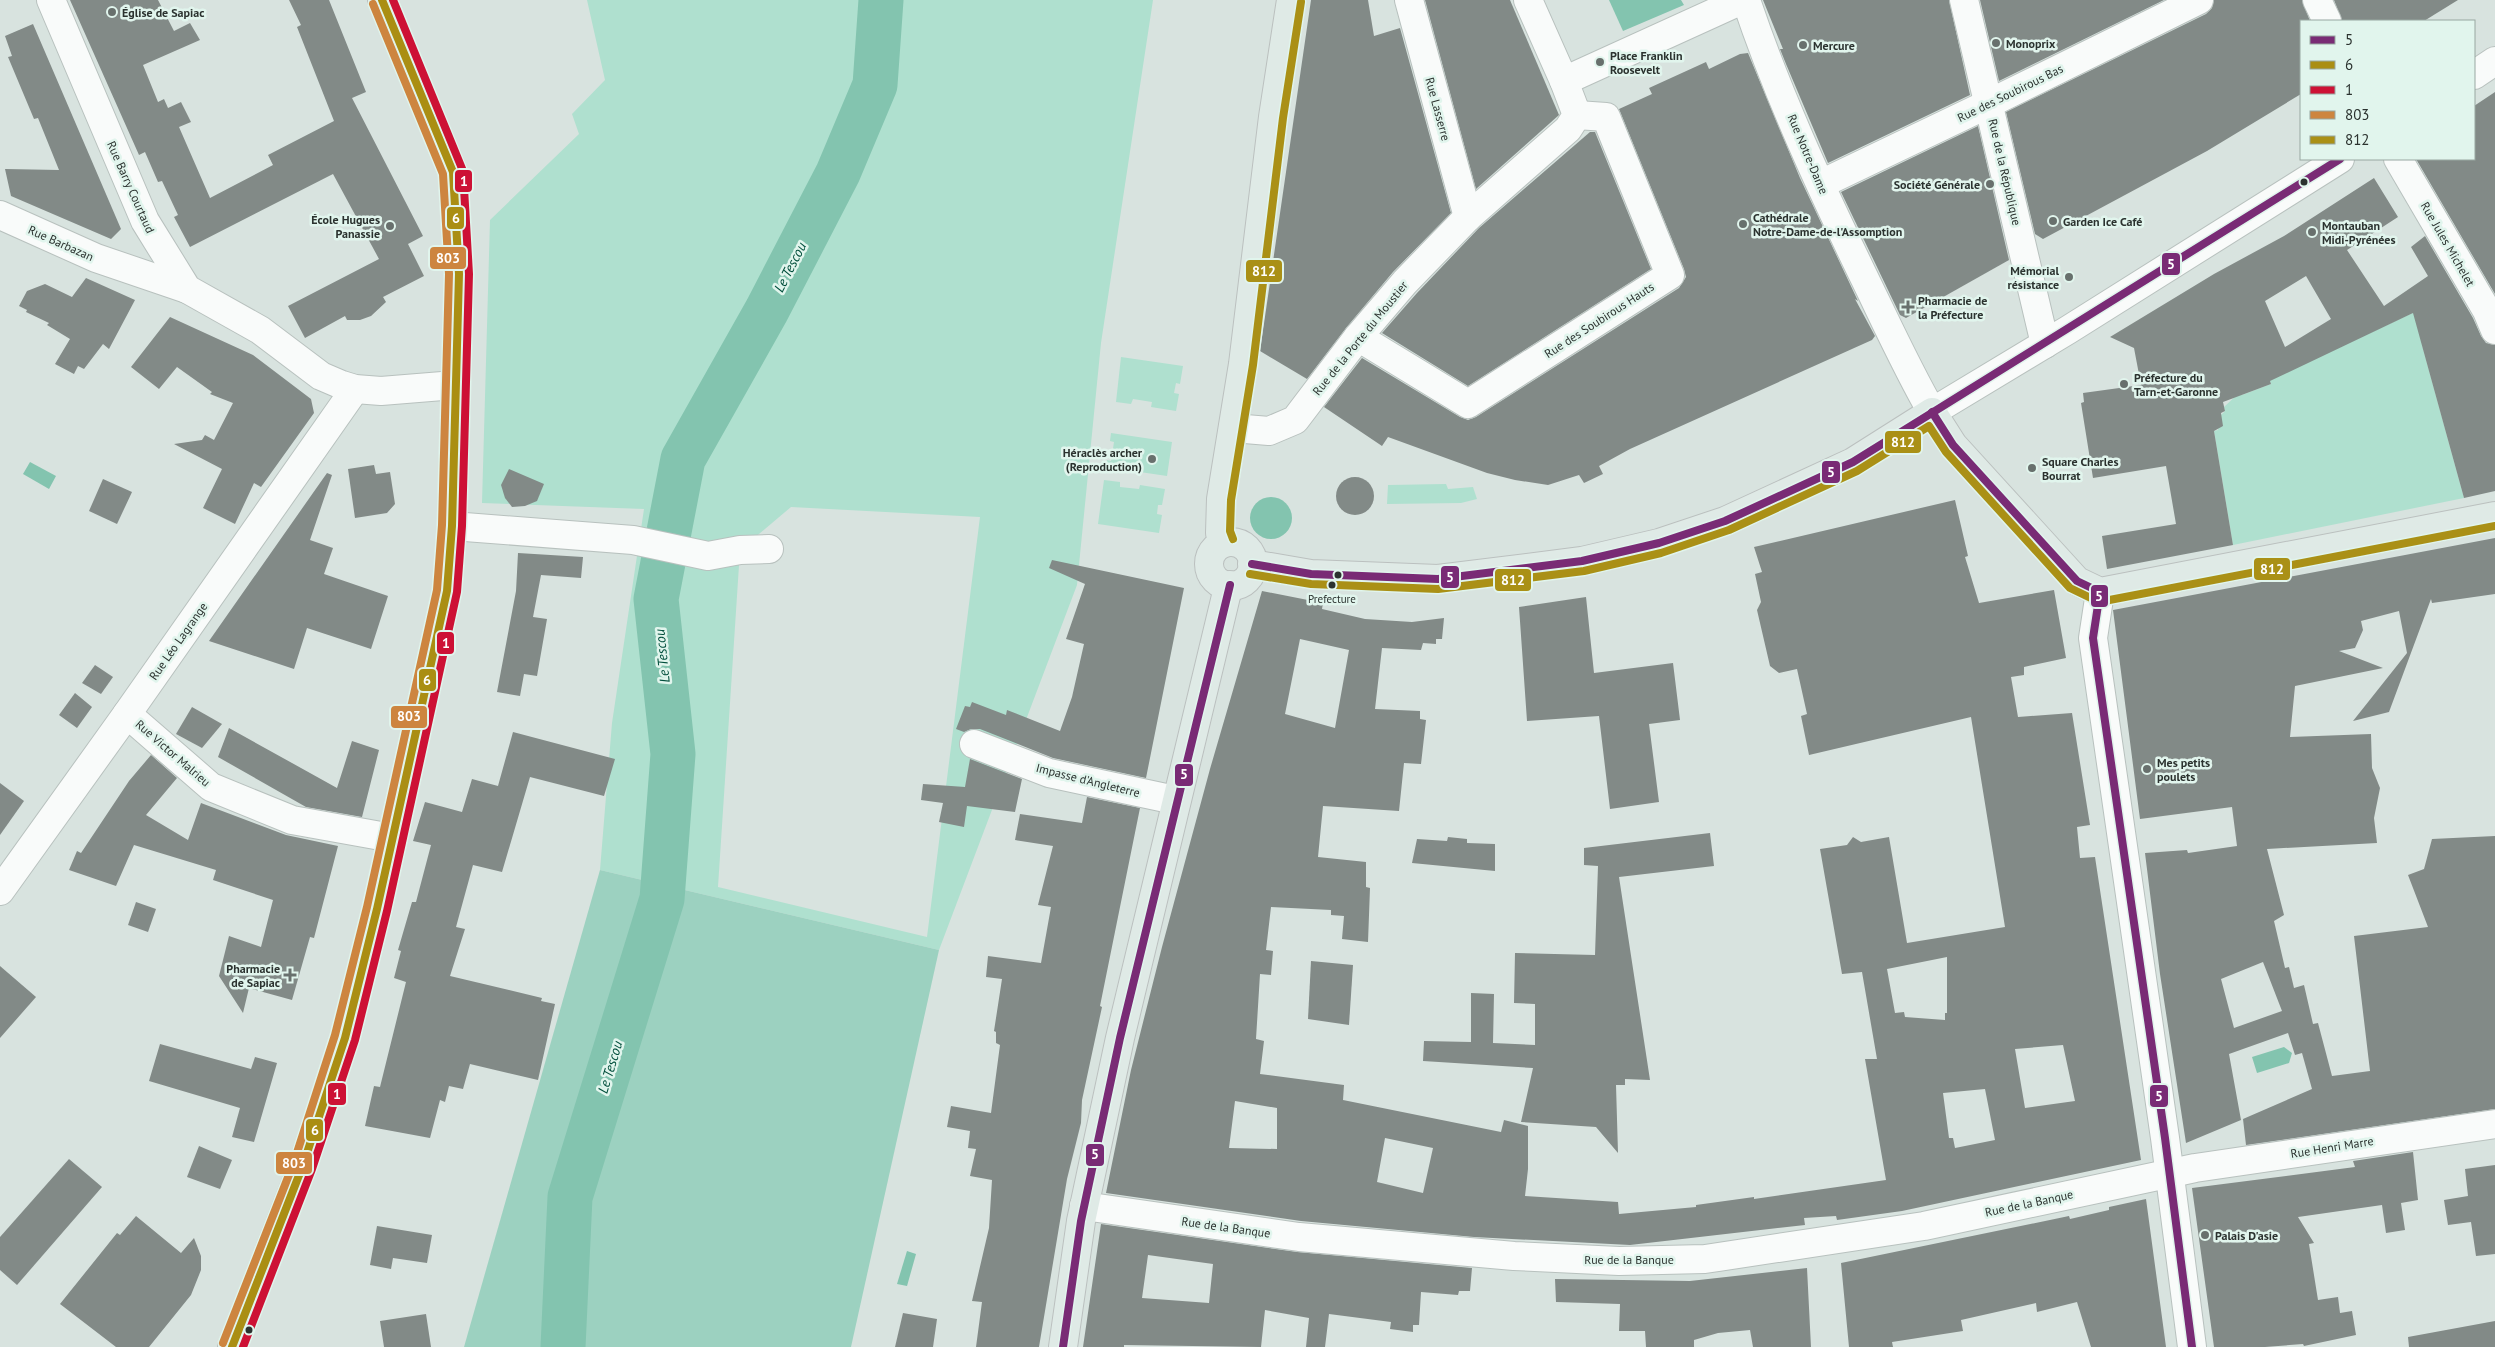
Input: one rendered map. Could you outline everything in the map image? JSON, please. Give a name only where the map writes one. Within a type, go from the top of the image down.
[{"type":"main road","points":[[232,1347],[303,1165],[337,1063],[370,937],[445,602],[452,526],[454,385],[459,274],[454,172],[382,0]]},
{"type":"main road","points":[[1224,543],[1220,532],[1221,499],[1233,428],[1291,0]]},
{"type":"main road","points":[[1252,564],[1311,574],[1438,579],[1592,558],[1659,543],[1725,521],[1853,462],[1932,412],[1953,445],[2077,581],[2100,592],[2495,516]]},
{"type":"main road","points":[[1232,542],[1244,546],[1252,558],[1252,564],[1248,577],[1243,582],[1230,585],[1216,580],[1209,567],[1212,552],[1224,543],[1232,542]]},
{"type":"main road","points":[[1063,1347],[1084,1206],[1120,1038],[1175,800],[1230,585]]},
{"type":"street","name":"Rue Barry Courtaud","points":[[51,0],[152,235],[187,289],[260,330],[321,376],[355,389],[415,390],[454,385]]},
{"type":"street","name":"Rue Lasserre","points":[[1409,0],[1468,217]]},
{"type":"street","points":[[1528,0],[1577,115]]},
{"type":"street","points":[[1564,81],[1742,0]]},
{"type":"street","name":"Rue Notre-Dame","points":[[1746,0],[1760,42],[1821,184],[1908,370],[1932,412]]},
{"type":"street","name":"Rue de la République","points":[[1964,0],[2045,344]]},
{"type":"street","name":"Rue des Soubirous Bas","points":[[1821,184],[2199,0]]},
{"type":"street","points":[[2317,0],[2327,20]]},
{"type":"street","points":[[2475,73],[2495,61]]},
{"type":"street","name":"Rue de la Porte du Moustier","points":[[1233,428],[1269,431],[1295,420],[1358,337],[1405,282],[1468,217],[1568,129],[1577,115]]},
{"type":"street","name":"Rue des Soubirous Hauts","points":[[1358,337],[1468,404],[1670,275],[1606,116],[1577,115]]},
{"type":"street","points":[[1932,412],[2045,344],[2338,160]]},
{"type":"street","name":"Rue Jules Michelet","points":[[2399,160],[2487,311],[2495,330]]},
{"type":"street","name":"Rue Barbazan","points":[[0,215],[96,258],[187,289]]},
{"type":"street","points":[[123,268],[140,258],[152,235]]},
{"type":"street","name":"Rue Léo Lagrange","points":[[0,891],[355,389]]},
{"type":"street","points":[[452,526],[633,540],[708,556],[740,550],[769,549]]},
{"type":"street","points":[[2100,592],[2093,638],[2192,1347]]},
{"type":"street","name":"Rue Victor Malrieu","points":[[127,714],[211,787],[292,820],[392,838]]},
{"type":"street","name":"Impasse d'Angleterre","points":[[974,744],[1049,773],[1175,800]]},
{"type":"street","name":"Rue Henri Marre","points":[[2169,1173],[2495,1124]]},
{"type":"street","name":"Rue de la Banque","points":[[1084,1206],[1299,1237],[1494,1254],[1618,1261],[1705,1259],[1924,1226],[2169,1173]]},
{"type":"shaded area","points":[[587,0],[1153,0],[1101,343],[1077,585],[939,950],[600,870],[612,723],[644,509],[482,503],[490,220],[579,134],[572,114],[605,80]],"holes":[[[791,507],[980,517],[927,937],[718,887],[740,550]]]},
{"type":"shaded area","points":[[1609,0],[1681,0],[1684,5],[1623,31]]},
{"type":"shaded area","points":[[2419,310],[2422,345],[2464,498],[2233,545],[2214,431],[2218,430],[2221,415],[2225,411],[2224,407],[2241,391],[2242,395],[2271,384],[2269,380]]},
{"type":"shaded area","points":[[1121,357],[1183,366],[1180,384],[1176,383],[1174,393],[1179,394],[1176,411],[1151,407],[1152,402],[1133,399],[1131,404],[1116,402]]},
{"type":"shaded area","points":[[1111,433],[1172,442],[1167,476],[1106,467],[1107,460],[1111,461],[1114,442],[1110,441]]},
{"type":"shaded area","points":[[30,462],[56,476],[49,489],[23,474]]},
{"type":"shaded area","points":[[1104,480],[1120,482],[1120,487],[1139,489],[1140,485],[1165,489],[1162,505],[1158,505],[1157,514],[1162,515],[1159,533],[1098,524]]},
{"type":"shaded area","points":[[1446,484],[1448,489],[1473,487],[1477,499],[1461,503],[1387,504],[1388,485]]},
{"type":"shaded area","points":[[1267,497],[1275,497],[1286,503],[1292,518],[1286,533],[1275,539],[1267,539],[1256,533],[1250,522],[1250,514],[1256,503]]},
{"type":"shaded area","points":[[600,870],[939,950],[851,1347],[464,1347]]},
{"type":"shaded area","points":[[2284,1047],[2292,1053],[2289,1063],[2257,1073],[2252,1057]]},
{"type":"shaded area","points":[[907,1251],[916,1254],[907,1286],[897,1284]]},
{"type":"building","points":[[70,0],[158,0],[174,31],[190,23],[200,40],[143,65],[158,102],[164,99],[168,108],[181,102],[191,122],[179,127],[210,198],[273,165],[268,155],[334,121],[297,27],[301,25],[289,0],[329,0],[366,92],[352,98],[423,236],[408,244],[424,276],[383,297],[386,302],[371,316],[360,320],[347,320],[345,316],[305,338],[288,306],[379,259],[333,174],[190,247],[174,217],[178,215],[162,181],[158,182],[145,152],[139,155]]},
{"type":"building","points":[[1311,0],[1368,0],[1374,36],[1400,28],[1451,213],[1393,272],[1346,328],[1307,379],[1260,351]]},
{"type":"building","points":[[1425,0],[1510,0],[1559,115],[1476,189]]},
{"type":"building","points":[[1763,0],[1949,0],[1970,95],[1828,163],[1780,49],[1783,49]]},
{"type":"building","points":[[1980,0],[2164,0],[1999,81]]},
{"type":"building","points":[[2214,0],[2302,0],[2310,20],[2300,20],[2300,95],[2207,151],[2043,239],[2035,234],[2006,112],[2206,14],[2212,8]]},
{"type":"building","points":[[2334,0],[2458,0],[2426,20],[2342,20]]},
{"type":"building","points":[[33,24],[121,229],[111,239],[11,196],[5,169],[59,170],[38,118],[34,119],[8,57],[12,56],[5,36]]},
{"type":"building","points":[[1748,53],[1800,178],[1858,301],[1855,299],[1875,336],[1872,340],[1630,449],[1599,466],[1603,474],[1584,483],[1579,475],[1548,485],[1515,480],[1487,473],[1388,437],[1382,446],[1324,407],[1362,358],[1468,420],[1476,417],[1679,288],[1686,277],[1684,269],[1619,109],[1652,94],[1649,88],[1706,62],[1709,69],[1740,54]]},
{"type":"building","points":[[2495,92],[2495,294],[2417,160],[2475,160],[2475,105]]},
{"type":"building","points":[[1978,126],[2009,260],[1906,318],[1900,315],[1841,192]]},
{"type":"building","points":[[1590,132],[1595,132],[1651,269],[1468,386],[1382,333],[1479,228]]},
{"type":"building","points":[[2374,178],[2398,217],[2347,250],[2384,306],[2428,276],[2411,247],[2425,236],[2473,318],[2481,336],[2486,343],[2495,345],[2495,491],[2464,498],[2413,313],[2270,381],[2271,384],[2223,402],[2225,411],[2221,413],[2223,426],[2214,431],[2233,545],[2107,569],[2102,536],[2176,524],[2166,466],[2093,478],[2081,403],[2084,402],[2083,393],[2141,385],[2134,348],[2110,337],[2214,274],[2284,236]],"holes":[[[2306,276],[2331,319],[2285,347],[2265,301]]]},
{"type":"building","points":[[86,278],[135,300],[109,349],[103,344],[84,369],[78,366],[74,374],[55,364],[70,339],[47,325],[49,323],[26,312],[27,310],[19,306],[27,291],[45,284],[72,297]]},
{"type":"building","points":[[170,317],[253,355],[311,399],[314,413],[261,487],[254,483],[235,524],[203,508],[222,469],[174,444],[202,440],[205,435],[214,440],[233,403],[210,394],[212,392],[177,367],[159,389],[131,367]]},
{"type":"building","points":[[374,465],[376,474],[390,472],[395,504],[387,513],[355,518],[348,469]]},
{"type":"building","points":[[509,469],[544,484],[537,501],[525,506],[512,507],[505,498],[501,485]]},
{"type":"building","points":[[327,473],[332,475],[310,540],[333,548],[324,574],[388,596],[371,649],[307,628],[294,669],[209,641]]},
{"type":"building","points":[[1355,477],[1368,483],[1374,496],[1368,509],[1355,515],[1342,509],[1336,496],[1342,483]]},
{"type":"building","points":[[103,479],[132,492],[117,524],[89,511]]},
{"type":"building","points":[[1955,500],[1968,556],[1965,557],[1979,603],[2054,590],[2066,658],[2024,667],[2024,675],[2011,677],[2018,717],[2072,713],[2090,825],[2077,827],[2080,858],[2095,857],[2141,1160],[1902,1211],[1837,1220],[1836,1216],[1804,1218],[1805,1225],[1630,1245],[1474,1237],[1301,1221],[1106,1193],[1131,1070],[1162,947],[1210,769],[1262,591],[1323,603],[1322,609],[1365,619],[1412,622],[1444,618],[1442,639],[1436,639],[1436,644],[1423,643],[1421,650],[1382,648],[1375,709],[1420,711],[1420,719],[1426,720],[1421,764],[1404,763],[1399,811],[1323,806],[1318,857],[1366,862],[1366,887],[1370,888],[1368,942],[1342,939],[1344,916],[1331,915],[1331,910],[1271,907],[1266,950],[1273,951],[1271,975],[1260,974],[1256,1039],[1264,1041],[1260,1074],[1344,1085],[1343,1100],[1501,1132],[1504,1120],[1528,1126],[1528,1169],[1525,1196],[1618,1202],[1619,1214],[1696,1207],[1696,1205],[1754,1197],[1754,1199],[1886,1180],[1865,1059],[1877,1059],[1862,972],[1842,974],[1820,849],[1847,845],[1853,837],[1861,842],[1889,837],[1907,943],[2005,927],[1971,717],[1809,755],[1801,716],[1807,714],[1797,669],[1779,673],[1770,666],[1757,610],[1761,602],[1755,574],[1762,572],[1754,547]],"holes":[[[1300,639],[1349,650],[1335,728],[1285,714]],[[1947,957],[1947,1013],[1945,1013],[1945,1020],[1905,1017],[1904,1012],[1895,1013],[1887,969]],[[2063,1045],[2075,1101],[2025,1108],[2015,1049]],[[1985,1089],[1995,1140],[1955,1148],[1953,1138],[1949,1138],[1943,1093]],[[1235,1101],[1277,1108],[1277,1149],[1229,1148]],[[1385,1138],[1433,1148],[1423,1193],[1377,1182]]]},
{"type":"building","points":[[2495,538],[2495,594],[2432,603],[2431,599],[2389,712],[2353,721],[2407,653],[2399,611],[2361,621],[2363,630],[2355,648],[2339,651],[2383,668],[2295,686],[2290,737],[2371,734],[2372,768],[2380,788],[2374,818],[2377,843],[2267,849],[2284,915],[2274,921],[2285,968],[2289,967],[2294,988],[2304,985],[2313,1024],[2318,1023],[2332,1076],[2370,1071],[2354,936],[2428,927],[2408,875],[2424,869],[2432,839],[2495,836],[2495,1109],[2246,1145],[2243,1119],[2312,1089],[2302,1053],[2295,1055],[2288,1033],[2229,1054],[2241,1120],[2186,1143],[2160,974],[2145,853],[2187,850],[2188,853],[2237,846],[2232,807],[2140,819],[2113,610]],"holes":[[[2263,962],[2282,1011],[2234,1028],[2221,979]]]},
{"type":"building","points":[[518,553],[583,557],[581,578],[541,575],[533,617],[547,619],[537,676],[524,674],[520,696],[497,692],[516,591]]},
{"type":"building","points":[[1052,560],[1184,588],[1146,778],[1053,758],[980,729],[971,729],[964,732],[956,729],[965,706],[970,707],[972,702],[1006,715],[1007,710],[1060,731],[1072,697],[1084,644],[1066,639],[1085,584],[1049,568]]},
{"type":"building","points":[[1586,597],[1594,673],[1673,663],[1680,720],[1649,724],[1659,802],[1610,809],[1599,716],[1527,721],[1519,607]]},
{"type":"building","points":[[95,665],[113,677],[101,694],[82,683]]},
{"type":"building","points":[[75,693],[92,707],[77,728],[59,715]]},
{"type":"building","points":[[192,707],[222,724],[202,748],[176,734]]},
{"type":"building","points":[[229,728],[337,788],[352,741],[379,750],[362,817],[306,807],[218,757]]},
{"type":"building","points":[[513,732],[615,759],[604,796],[530,777],[502,872],[473,865],[456,927],[465,929],[450,976],[542,998],[541,1001],[555,1004],[538,1080],[470,1064],[463,1089],[449,1086],[445,1102],[440,1100],[430,1138],[365,1126],[374,1086],[380,1087],[406,982],[394,978],[401,951],[398,950],[412,902],[416,902],[431,845],[413,841],[425,802],[462,812],[472,779],[498,786]]},
{"type":"building","points":[[151,755],[177,778],[146,815],[188,840],[201,803],[286,835],[338,846],[314,938],[310,937],[292,1000],[249,988],[243,1013],[219,976],[229,936],[261,947],[273,900],[213,880],[216,870],[134,845],[116,886],[69,870],[77,851],[81,853],[129,781]]},
{"type":"building","points":[[970,759],[1022,779],[1015,812],[967,806],[964,827],[939,822],[943,803],[921,800],[923,784],[965,787]]},
{"type":"building","points":[[0,783],[24,801],[0,835]]},
{"type":"building","points":[[1087,797],[1140,808],[1082,1100],[1081,1123],[1067,1179],[1039,1347],[976,1347],[982,1302],[972,1301],[989,1228],[992,1180],[970,1176],[976,1149],[968,1148],[970,1131],[947,1127],[951,1106],[991,1113],[1000,1045],[996,1043],[996,1032],[994,1031],[1002,979],[986,977],[988,956],[1041,963],[1051,907],[1038,905],[1053,846],[1015,840],[1020,814],[1082,823]]},
{"type":"building","points":[[1710,833],[1714,866],[1619,877],[1650,1080],[1625,1079],[1625,1085],[1616,1085],[1618,1153],[1596,1127],[1521,1122],[1533,1068],[1423,1061],[1424,1041],[1471,1042],[1471,993],[1494,994],[1493,1043],[1535,1045],[1535,1004],[1514,1003],[1515,953],[1595,955],[1598,866],[1584,865],[1584,848]]},
{"type":"building","points":[[1448,837],[1467,839],[1467,843],[1495,844],[1495,871],[1412,863],[1417,839],[1447,841]]},
{"type":"building","points":[[136,902],[156,909],[148,932],[128,925]]},
{"type":"building","points":[[1311,961],[1353,965],[1349,1025],[1308,1019]]},
{"type":"building","points":[[0,966],[36,997],[0,1038]]},
{"type":"building","points":[[160,1044],[251,1069],[255,1057],[277,1063],[254,1142],[232,1137],[240,1108],[149,1081]]},
{"type":"building","points":[[199,1146],[232,1160],[220,1189],[187,1177]]},
{"type":"building","points":[[2413,1152],[2418,1200],[2401,1203],[2405,1230],[2386,1233],[2382,1205],[2298,1217],[2314,1243],[2309,1244],[2318,1300],[2338,1297],[2340,1313],[2352,1311],[2356,1335],[2304,1346],[2303,1344],[2265,1347],[2214,1347],[2192,1188],[2355,1167],[2353,1161]]},
{"type":"building","points":[[69,1159],[102,1187],[17,1285],[0,1270],[0,1237]]},
{"type":"building","points":[[2495,1165],[2495,1254],[2476,1256],[2471,1222],[2448,1225],[2444,1200],[2468,1196],[2465,1169]]},
{"type":"building","points":[[2146,1199],[2166,1347],[2091,1347],[2077,1302],[2037,1312],[2036,1303],[1961,1320],[1963,1331],[1892,1342],[1893,1347],[1849,1347],[1841,1263],[2069,1216],[2070,1219],[2109,1210],[2109,1207]]},
{"type":"building","points":[[136,1216],[181,1253],[194,1238],[201,1256],[201,1270],[191,1295],[149,1347],[116,1347],[60,1304],[117,1233],[120,1235]]},
{"type":"building","points":[[1101,1224],[1297,1252],[1472,1268],[1470,1291],[1459,1291],[1458,1295],[1421,1292],[1419,1325],[1413,1325],[1413,1332],[1390,1329],[1391,1322],[1329,1314],[1325,1347],[1306,1347],[1309,1318],[1265,1310],[1261,1347],[1124,1345],[1124,1347],[1083,1347]],"holes":[[[1148,1255],[1213,1264],[1209,1303],[1142,1298]]]},
{"type":"building","points":[[377,1226],[432,1235],[427,1263],[393,1258],[391,1269],[370,1265]]},
{"type":"building","points":[[1807,1268],[1811,1347],[1753,1347],[1750,1330],[1718,1333],[1694,1340],[1694,1347],[1646,1347],[1645,1331],[1619,1331],[1620,1304],[1556,1302],[1555,1279],[1690,1281]]},
{"type":"building","points":[[903,1313],[937,1319],[933,1347],[895,1347]]},
{"type":"building","points":[[426,1314],[431,1347],[384,1347],[380,1321]]},
{"type":"building","points":[[2495,1321],[2495,1347],[2409,1347],[2408,1337]]},
{"type":"waterway","name":"Le Tescou","points":[[563,1347],[570,1197],[662,899],[673,754],[656,599],[683,459],[767,310],[838,173],[875,85],[881,0]]},
{"type":"transit line","name":"6","points":[[232,1347],[303,1165],[345,1038],[377,909],[447,591],[452,526],[459,274],[453,172],[382,0]]},
{"type":"transit line","name":"1","points":[[243,1347],[312,1169],[355,1040],[387,911],[457,592],[462,526],[469,274],[463,171],[393,0]]},
{"type":"transit line","name":"812","points":[[1233,539],[1230,531],[1231,500],[1253,365],[1283,118],[1301,2]]},
{"type":"transit line","name":"803","points":[[223,1343],[294,1162],[335,1035],[367,907],[437,590],[442,525],[449,274],[443,174],[373,4]]},
{"type":"transit line","name":"5","points":[[1252,564],[1311,574],[1438,579],[1582,561],[1659,543],[1725,521],[1853,462],[2338,160]]},
{"type":"transit line","name":"5","points":[[1932,412],[1953,445],[2077,581],[2100,592],[2093,638],[2165,1138],[2192,1347]]},
{"type":"transit line","name":"812","points":[[1250,574],[1311,584],[1438,589],[1584,571],[1661,553],[1729,530],[1857,471],[1929,426],[1946,452],[2070,588],[2099,602],[2495,526]]},
{"type":"transit line","name":"5","points":[[1063,1347],[1081,1221],[1120,1038],[1230,585]]},
{"type":"place","name":"Église de Sapiac","points":[[112,12]]},
{"type":"place","name":"Monoprix","points":[[1996,43]]},
{"type":"place","name":"Mercure","points":[[1803,45]]},
{"type":"place","name":"Place Franklin Roosevelt","points":[[1600,62]]},
{"type":"place","name":"Société Générale","points":[[1990,184]]},
{"type":"place","name":"Garden Ice Café","points":[[2053,221]]},
{"type":"place","name":"Cathédrale Notre-Dame-de-l'Assomption","points":[[1743,224]]},
{"type":"place","name":"École Hugues Panassie","points":[[390,226]]},
{"type":"place","name":"Montauban Midi-Pyrénées","points":[[2312,232]]},
{"type":"place","name":"Mémorial résistance","points":[[2069,277]]},
{"type":"place","name":"Pharmacie de la Préfecture","points":[[1908,307]]},
{"type":"place","name":"Préfecture du Tarn-et-Garonne","points":[[2124,384]]},
{"type":"place","name":"Héraclès archer (Reproduction)","points":[[1152,459]]},
{"type":"place","name":"Square Charles Bourrat","points":[[2032,468]]},
{"type":"place","name":"Prefecture","points":[[1332,585]]},
{"type":"place","name":"Mes petits poulets","points":[[2147,769]]},
{"type":"place","name":"Pharmacie de Sapiac","points":[[290,975]]},
{"type":"place","name":"Palais D'asie","points":[[2205,1235]]}]
